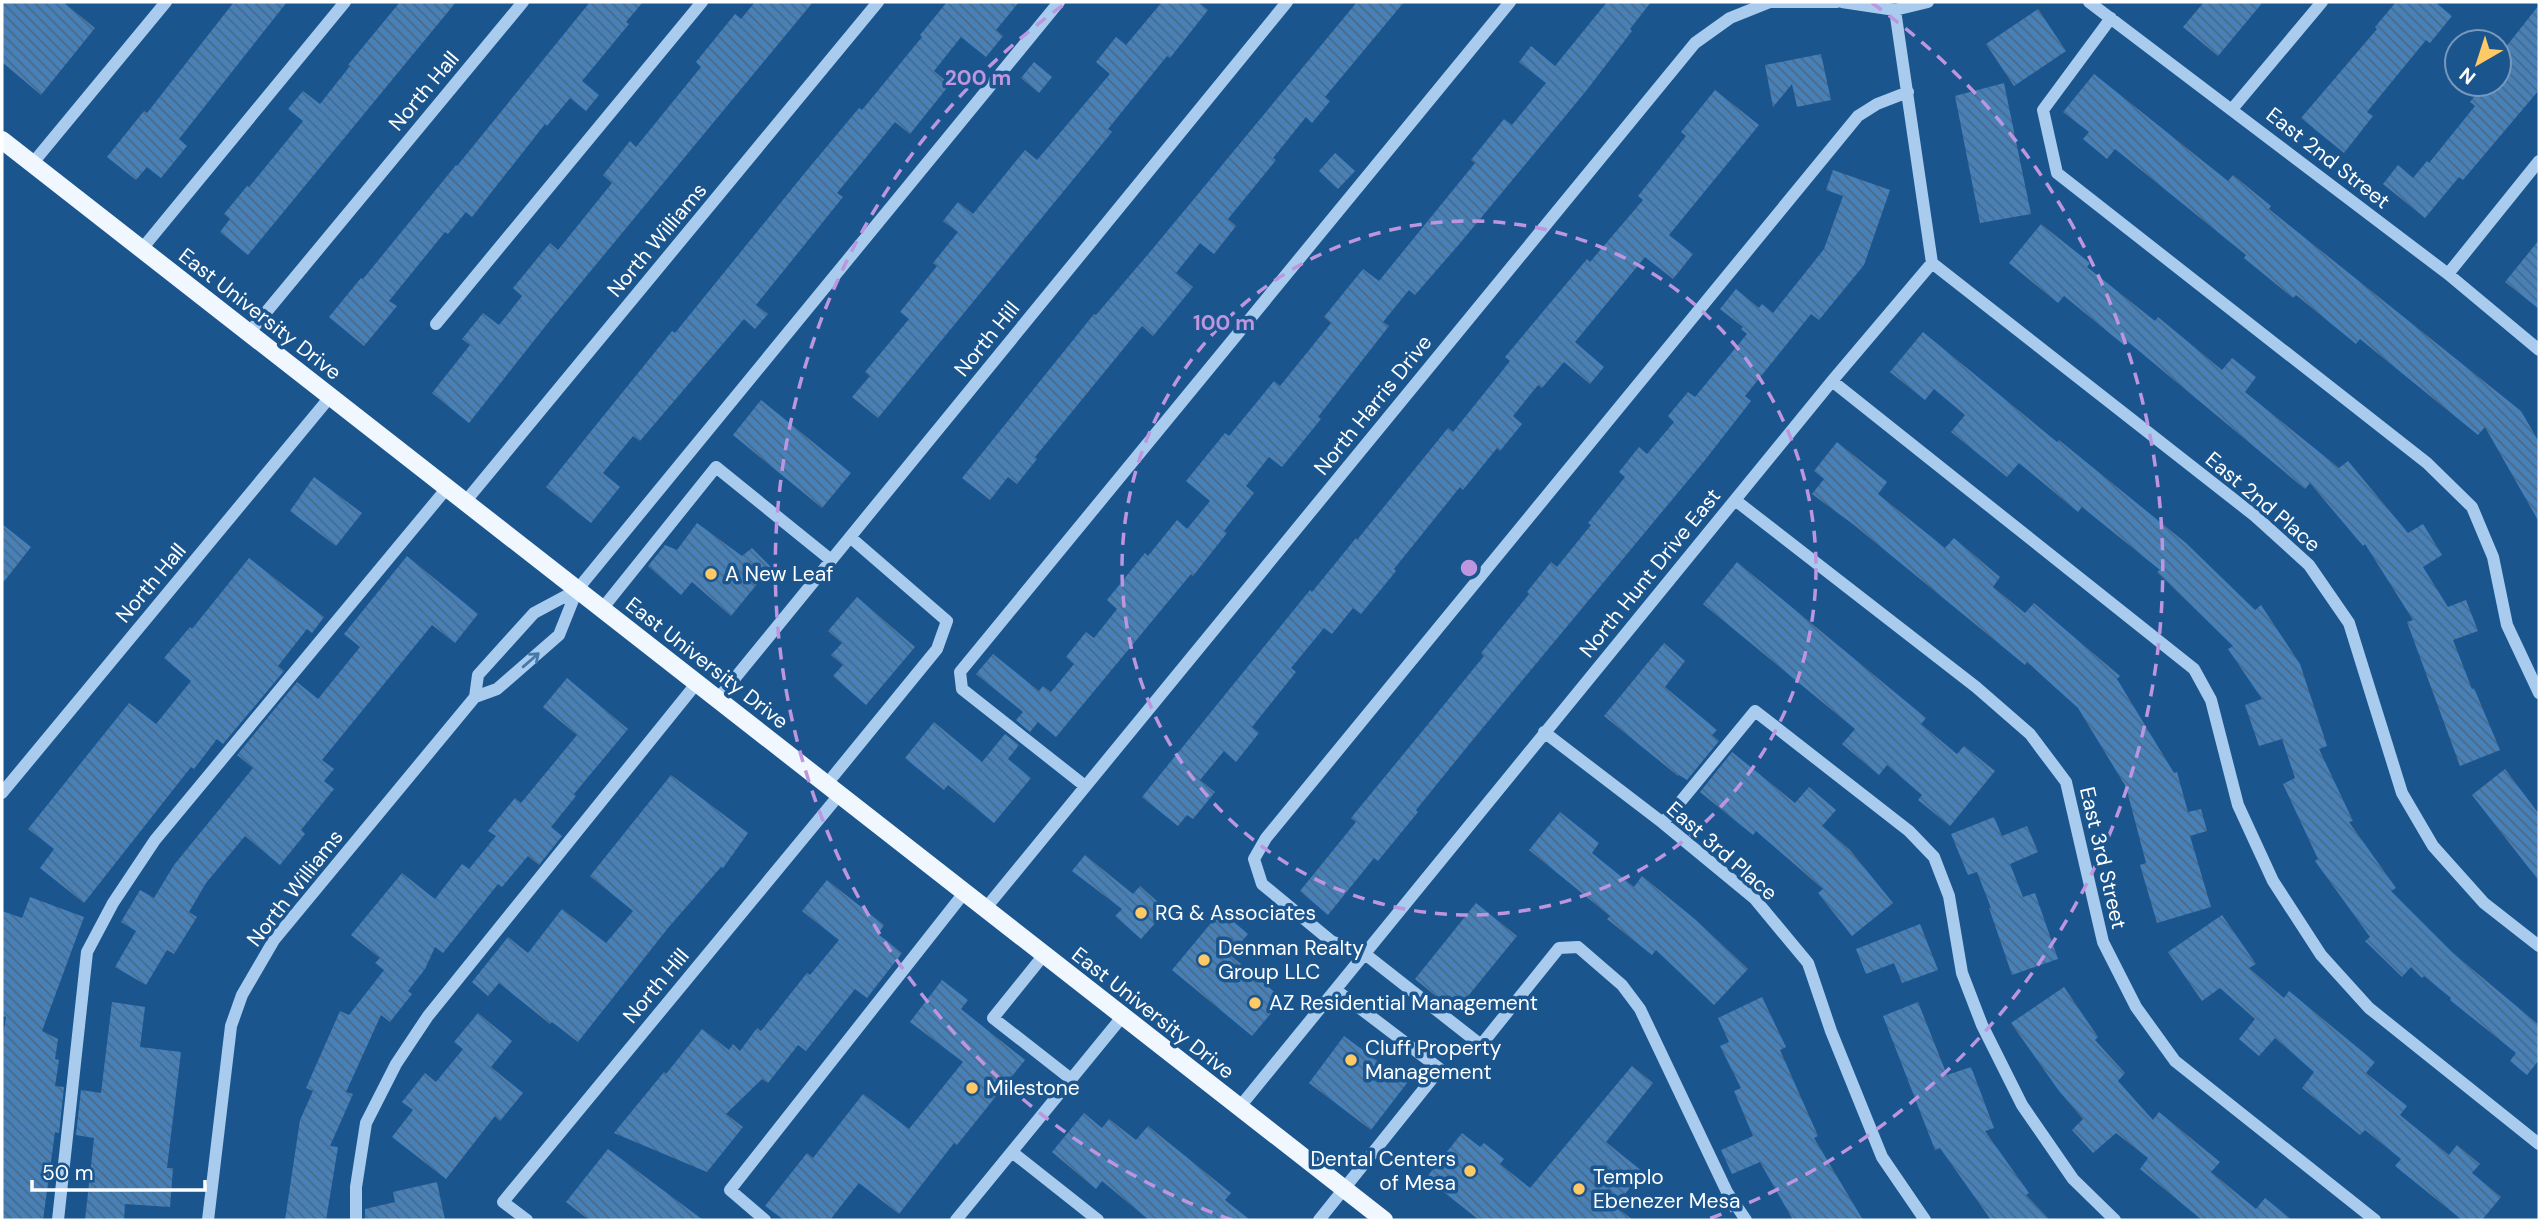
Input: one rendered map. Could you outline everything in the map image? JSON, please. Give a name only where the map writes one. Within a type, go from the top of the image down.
[{"type":"main road","name":"East University Drive","points":[[2,141],[1384,1220]]},
{"type":"street","points":[[32,164],[166,2]]},
{"type":"street","points":[[141,250],[345,2]]},
{"type":"street","name":"North Hall","points":[[248,334],[523,2]]},
{"type":"street","points":[[436,324],[702,2]]},
{"type":"street","name":"North Williams","points":[[465,502],[878,2]]},
{"type":"street","points":[[577,590],[1059,2]]},
{"type":"street","name":"North Hill","points":[[717,700],[1287,2]]},
{"type":"street","points":[[1086,786],[962,689],[960,672],[1510,2]]},
{"type":"street","name":"North Harris Drive","points":[[985,909],[1695,43],[1730,18],[1770,2],[1839,2],[1895,10],[1928,2]]},
{"type":"street","name":"East 2nd Street","points":[[2090,2],[2448,274],[2539,349]]},
{"type":"street","points":[[2232,108],[2322,2]]},
{"type":"street","points":[[1895,10],[1933,263]]},
{"type":"street","points":[[2111,18],[2043,110],[2057,173],[2427,463],[2472,507],[2493,557],[2507,625],[2539,693]]},
{"type":"street","points":[[1746,1220],[1727,1192],[1640,1009],[1622,985],[1578,947],[1559,948],[1481,1045],[1365,954],[1331,942],[1262,884],[1254,859],[1266,838],[1858,116],[1877,104],[1908,92]]},
{"type":"street","points":[[2448,274],[2539,161]]},
{"type":"street","name":"North Hunt Drive East","points":[[1238,1108],[1832,381],[1933,263]]},
{"type":"street","name":"East 2nd Place","points":[[1933,263],[2255,516],[2309,565],[2349,622],[2402,793],[2433,846],[2484,903],[2539,946]]},
{"type":"street","points":[[1832,381],[2194,669],[2211,700],[2243,816],[2273,881],[2321,955],[2369,1008],[2539,1144]]},
{"type":"street","name":"North Hall","points":[[2,793],[330,397]]},
{"type":"street","points":[[601,609],[716,467],[831,560]]},
{"type":"street","points":[[58,1220],[88,952],[113,903],[155,840],[447,488]]},
{"type":"street","name":"East 3rd Street","points":[[1735,500],[1976,687],[2030,734],[2066,782],[2103,942],[2136,1007],[2175,1061],[2375,1220]]},
{"type":"street","name":"North Hill","points":[[527,1220],[503,1202],[832,790],[937,649],[947,621],[850,537]]},
{"type":"street","name":"North Williams","points":[[475,697],[478,675],[534,612],[577,590]]},
{"type":"street","name":"North Williams","points":[[208,1220],[231,1026],[242,995],[274,940],[475,697],[497,689],[559,635],[577,590]]},
{"type":"street","points":[[356,1220],[356,1187],[366,1123],[396,1064],[428,1016],[696,684]]},
{"type":"street","points":[[1663,823],[1755,710],[1909,831],[1934,857],[1949,896],[1962,973],[1982,1025],[2022,1105],[2073,1179],[2115,1220]]},
{"type":"street","name":"East 3rd Place","points":[[1544,732],[1663,823],[1754,898],[1808,963],[1831,1031],[1882,1157],[1924,1220]]},
{"type":"street","points":[[765,1220],[730,1191],[964,893]]},
{"type":"street","points":[[1043,956],[993,1018],[1071,1079]]},
{"type":"street","points":[[1319,1220],[1440,1069],[1336,990]]},
{"type":"street","points":[[956,1220],[1122,1017]]},
{"type":"street","points":[[1012,1152],[1098,1220]]},
{"type":"building","points":[[2,2],[63,2],[95,28],[41,95],[2,62]]},
{"type":"building","points":[[234,2],[287,2],[179,139],[187,146],[161,178],[147,167],[136,180],[107,157],[144,111],[147,113]]},
{"type":"building","points":[[400,2],[456,2],[248,255],[220,232],[230,219],[224,214],[303,121],[288,109],[303,91],[320,104]]},
{"type":"building","points":[[590,2],[643,2],[626,22],[629,24],[582,81],[599,95],[586,111],[570,98],[547,126],[545,124],[472,217],[466,212],[448,234],[445,232],[389,301],[397,306],[364,346],[329,317],[457,166]]},
{"type":"building","points":[[755,2],[813,2],[551,319],[469,423],[432,393],[470,345],[462,339],[483,313],[499,325],[522,296],[513,288],[550,243],[558,250],[612,183],[603,175],[630,141],[636,147],[701,67],[696,62],[735,14],[741,19]]},
{"type":"building","points":[[947,2],[1019,2],[996,30],[1003,36],[986,57],[961,37],[934,71],[950,84],[910,134],[895,122],[837,193],[843,197],[756,305],[768,314],[755,329],[744,319],[640,441],[633,436],[603,473],[620,487],[591,523],[546,487],[672,331],[675,333],[859,108],[862,110]]},
{"type":"building","points":[[1162,2],[1198,2],[1208,10],[1170,58],[1167,56],[1108,129],[1112,132],[878,418],[852,397],[870,376],[865,372],[909,319],[900,312],[937,266],[933,263],[958,232],[943,221],[958,202],[973,214],[1025,150],[1037,160],[1110,74],[1096,62],[1116,37],[1126,45]]},
{"type":"building","points":[[1357,2],[1404,2],[1325,97],[1330,101],[1312,123],[1306,117],[1273,158],[1276,160],[1228,219],[1236,226],[1214,254],[1200,243],[1176,273],[1193,287],[1153,336],[1142,326],[1035,457],[1037,459],[1017,484],[1008,477],[990,500],[962,478],[1094,314],[1096,315],[1150,252]]},
{"type":"building","points":[[1607,2],[1651,2],[1586,91],[1461,242],[1415,295],[1409,290],[1383,322],[1389,326],[1282,467],[1269,457],[1246,486],[1254,493],[1193,576],[1191,574],[1056,737],[1038,722],[1030,732],[1016,720],[1023,712],[976,674],[993,654],[1039,691],[1043,686],[1051,692],[1074,664],[1066,657],[1086,632],[1094,638],[1117,609],[1107,600],[1145,553],[1148,556],[1177,520],[1187,529],[1210,501],[1186,481],[1225,433],[1229,436],[1274,381],[1280,386],[1331,323],[1324,317],[1363,269],[1379,281],[1475,163],[1471,160],[1504,119],[1512,125],[1546,83],[1519,62],[1531,46],[1555,66]]},
{"type":"building","points":[[2204,2],[2263,2],[2218,56],[2183,27]]},
{"type":"building","points":[[2396,2],[2435,2],[2452,16],[2430,43],[2426,40],[2367,112],[2373,116],[2344,153],[2301,118],[2377,29],[2375,27]]},
{"type":"building","points":[[2539,5],[2539,90],[2463,180],[2459,177],[2425,218],[2383,184],[2398,165],[2413,178],[2427,161],[2429,163],[2475,106],[2470,102],[2473,98],[2513,98],[2513,38]]},
{"type":"building","points":[[2038,9],[2066,51],[2014,86],[1986,44]]},
{"type":"building","points":[[1821,54],[1831,100],[1797,107],[1792,84],[1773,107],[1765,65]]},
{"type":"building","points":[[1034,62],[1052,77],[1039,93],[1021,78]]},
{"type":"building","points":[[2094,74],[2228,181],[2233,175],[2271,206],[2269,209],[2521,411],[2539,442],[2539,522],[2485,427],[2478,435],[2360,339],[2356,344],[2296,295],[2293,298],[2244,258],[2246,255],[2115,149],[2107,159],[2083,139],[2089,132],[2063,112]]},
{"type":"building","points":[[2004,83],[2031,214],[1980,223],[1955,96]]},
{"type":"building","points":[[1715,90],[1759,125],[1669,235],[1693,254],[1673,279],[1645,257],[1575,342],[1604,367],[1590,384],[1564,362],[1542,388],[1538,385],[1513,416],[1522,424],[1500,451],[1497,448],[1463,490],[1460,487],[1361,614],[1353,608],[1332,634],[1324,628],[1291,668],[1296,672],[1252,727],[1259,733],[1236,762],[1224,751],[1200,780],[1215,792],[1193,819],[1187,815],[1178,826],[1142,797],[1310,590],[1312,592],[1356,538],[1357,540],[1448,428],[1453,432],[1510,361],[1505,357],[1587,259],[1590,262],[1643,200],[1638,196],[1686,136],[1681,132]]},
{"type":"building","points":[[1335,153],[1355,171],[1338,189],[1319,171]]},
{"type":"building","points":[[1833,170],[1890,190],[1864,265],[1819,320],[1811,314],[1745,396],[1751,401],[1705,460],[1471,742],[1378,861],[1374,858],[1328,915],[1300,891],[1356,822],[1351,818],[1484,656],[1481,653],[1529,594],[1527,592],[1551,562],[1557,567],[1591,525],[1588,523],[1625,477],[1619,472],[1639,447],[1647,454],[1674,422],[1668,416],[1688,392],[1695,397],[1747,334],[1741,329],[1743,327],[1720,309],[1736,289],[1759,308],[1762,304],[1773,313],[1824,249],[1843,196],[1826,190]]},
{"type":"building","points":[[2041,224],[2090,263],[2087,267],[2155,321],[2158,317],[2222,370],[2232,358],[2256,377],[2245,392],[2339,468],[2348,461],[2408,533],[2423,524],[2442,555],[2423,567],[2448,607],[2466,600],[2478,631],[2453,640],[2500,750],[2460,766],[2407,622],[2413,620],[2365,544],[2363,546],[2310,483],[2305,489],[2127,341],[2124,345],[2064,296],[2058,303],[2009,263]]},
{"type":"building","points":[[2539,240],[2539,309],[2505,282]]},
{"type":"building","points":[[1923,332],[2186,543],[2255,610],[2261,605],[2300,664],[2327,746],[2319,749],[2353,821],[2349,822],[2396,888],[2391,891],[2453,953],[2539,1025],[2539,1060],[2527,1075],[2510,1061],[2516,1053],[2450,1000],[2451,998],[2411,967],[2402,977],[2365,941],[2370,937],[2315,861],[2318,859],[2283,784],[2295,778],[2282,739],[2259,746],[2245,705],[2262,699],[2228,649],[2233,646],[2157,572],[2160,570],[2082,507],[2078,512],[2019,463],[2007,477],[1951,432],[1965,415],[1934,389],[1925,400],[1890,372]]},
{"type":"building","points":[[761,400],[851,473],[822,508],[733,435]]},
{"type":"building","points":[[1837,442],[1887,482],[1878,494],[1945,548],[1954,538],[2000,577],[1993,587],[2025,613],[2034,603],[2120,676],[2117,679],[2174,773],[2177,772],[2188,812],[2201,809],[2207,831],[2190,836],[2211,907],[2157,923],[2140,865],[2146,863],[2126,787],[2078,708],[2027,662],[2025,665],[1854,525],[1812,494],[1824,479],[1814,471]]},
{"type":"building","points":[[314,477],[362,513],[336,546],[290,511]]},
{"type":"building","name":"A New Leaf","points":[[697,523],[742,556],[752,548],[771,567],[731,616],[692,582],[681,595],[648,566],[665,545],[677,550]]},
{"type":"building","points":[[2,524],[31,547],[2,584]]},
{"type":"building","points":[[407,556],[478,614],[455,643],[432,625],[322,760],[334,769],[324,781],[334,789],[301,830],[305,834],[280,865],[245,836],[206,883],[189,912],[197,917],[174,954],[167,950],[146,985],[115,967],[136,931],[121,922],[140,890],[154,898],[174,865],[253,768],[237,755],[297,682],[318,699],[360,647],[344,634]]},
{"type":"building","points":[[249,558],[324,617],[312,633],[307,629],[278,666],[284,671],[223,744],[217,739],[194,769],[191,767],[84,903],[40,868],[54,849],[28,829],[129,703],[156,724],[191,681],[164,658],[190,627],[192,629]]},
{"type":"building","points":[[1737,562],[1926,718],[1921,724],[1957,754],[1964,746],[1995,771],[1950,826],[1918,800],[1922,795],[1887,765],[1879,775],[1842,744],[1855,729],[1703,604]]},
{"type":"building","points":[[857,597],[915,647],[866,705],[833,676],[843,665],[831,655],[842,643],[828,631]]},
{"type":"building","points":[[1664,643],[1685,661],[1665,687],[1717,730],[1712,735],[1719,741],[1687,780],[1678,776],[1604,716]]},
{"type":"building","points":[[567,678],[628,729],[574,794],[576,796],[551,827],[562,836],[539,865],[528,856],[502,887],[498,884],[443,953],[435,947],[425,969],[408,991],[412,994],[390,1022],[381,1015],[346,1092],[353,1094],[330,1146],[338,1147],[326,1220],[285,1220],[300,1120],[313,1091],[306,1088],[340,1011],[349,1015],[384,970],[375,963],[380,958],[351,935],[402,873],[435,899],[462,864],[469,869],[496,836],[488,831],[515,798],[521,803],[577,735],[543,707]]},
{"type":"building","points":[[934,722],[982,762],[1005,734],[1019,745],[1008,759],[1031,778],[994,823],[948,785],[944,790],[905,758]]},
{"type":"building","points":[[1732,752],[1795,803],[1809,787],[1836,810],[1822,826],[1850,850],[1893,903],[1852,936],[1818,893],[1823,889],[1756,831],[1753,835],[1700,792]]},
{"type":"building","points":[[2505,769],[2539,814],[2539,881],[2472,795]]},
{"type":"building","points":[[671,775],[748,833],[723,868],[721,867],[668,928],[578,1042],[552,1022],[550,1024],[499,983],[488,996],[472,982],[508,937],[528,953],[562,909],[606,943],[633,911],[590,876]]},
{"type":"building","points":[[1560,812],[1599,843],[1592,853],[1634,887],[1642,876],[1696,920],[1748,969],[1714,1005],[1656,950],[1652,955],[1607,919],[1610,916],[1529,850]]},
{"type":"building","points":[[1994,817],[2002,836],[2027,826],[2038,852],[2010,864],[2023,897],[2035,893],[2058,959],[2012,975],[1977,872],[1968,875],[1951,834]]},
{"type":"building","points":[[1085,855],[1133,894],[1140,886],[1167,910],[1141,939],[1115,916],[1122,909],[1072,871]]},
{"type":"building","points":[[827,880],[884,925],[878,934],[902,953],[867,998],[855,989],[806,1051],[798,1045],[768,1083],[762,1079],[726,1114],[743,1127],[707,1172],[614,1133],[702,1029],[729,1050],[733,1044],[740,1051],[757,1028],[761,1031],[807,973],[810,975],[839,940],[802,911]]},
{"type":"building","points":[[30,897],[84,917],[42,1031],[58,1039],[55,1059],[59,1060],[55,1086],[64,1087],[59,1133],[55,1132],[43,1220],[2,1220],[2,1041],[6,1017],[2,1016],[2,911],[22,918]]},
{"type":"building","points":[[1476,903],[1517,936],[1455,1012],[1415,979]]},
{"type":"building","points":[[1221,911],[1248,934],[1230,955],[1283,999],[1252,1036],[1172,970]]},
{"type":"building","points":[[2222,915],[2256,964],[2249,968],[2284,998],[2289,991],[2375,1062],[2366,1073],[2407,1106],[2400,1115],[2449,1155],[2457,1145],[2480,1164],[2472,1173],[2501,1197],[2482,1220],[2462,1220],[2395,1166],[2401,1159],[2365,1130],[2360,1135],[2302,1088],[2314,1072],[2275,1038],[2259,1056],[2239,1039],[2255,1019],[2220,988],[2202,1001],[2168,952]]},
{"type":"building","points":[[1920,924],[1938,970],[1902,983],[1894,963],[1866,974],[1856,949]]},
{"type":"building","points":[[942,980],[968,1000],[961,1009],[1025,1060],[957,1145],[954,1143],[899,1214],[859,1183],[830,1220],[784,1220],[765,1206],[807,1153],[813,1158],[863,1094],[909,1129],[963,1062],[910,1022]]},
{"type":"building","points":[[2064,987],[2098,1037],[2095,1040],[2125,1073],[2118,1081],[2153,1120],[2159,1112],[2220,1162],[2211,1172],[2256,1209],[2265,1198],[2292,1220],[2202,1220],[2140,1169],[2148,1158],[2116,1133],[2093,1153],[2072,1130],[2083,1119],[2059,1091],[2011,1023]]},
{"type":"building","points":[[1762,997],[1786,1047],[1780,1050],[1818,1136],[1814,1138],[1863,1220],[1793,1220],[1760,1162],[1732,1174],[1721,1150],[1753,1136],[1734,1091],[1741,1088],[1720,1046],[1729,1042],[1718,1018]]},
{"type":"building","points":[[112,1002],[145,1007],[140,1047],[181,1052],[167,1168],[173,1168],[170,1207],[125,1204],[124,1220],[85,1220],[94,1138],[76,1135],[81,1090],[101,1093]]},
{"type":"building","points":[[1918,1002],[1947,1075],[1971,1067],[1994,1128],[1985,1131],[2029,1193],[2026,1195],[2050,1220],[1991,1220],[1940,1148],[1935,1150],[1883,1016]]},
{"type":"building","points":[[478,1013],[512,1041],[491,1067],[523,1093],[500,1121],[495,1116],[446,1179],[392,1137],[413,1110],[402,1102],[425,1073],[436,1082],[463,1049],[454,1042]]},
{"type":"building","name":"Cluff Property Management","points":[[1344,1036],[1407,1083],[1371,1130],[1309,1083]]},
{"type":"building","points":[[1632,1066],[1653,1083],[1606,1142],[1643,1172],[1615,1206],[1633,1220],[1479,1220],[1426,1178],[1462,1133],[1480,1147],[1484,1143],[1504,1159],[1500,1164],[1530,1188]]},
{"type":"building","points":[[1084,1113],[1102,1128],[1109,1119],[1136,1140],[1148,1126],[1231,1193],[1225,1200],[1250,1220],[1149,1220],[1102,1181],[1096,1189],[1052,1152]]},
{"type":"building","points":[[608,1149],[703,1220],[589,1220],[566,1202]]},
{"type":"building","points":[[437,1182],[445,1220],[365,1220],[365,1209],[395,1202],[393,1192]]},
{"type":"place","name":"A New Leaf","points":[[711,574]]},
{"type":"place","name":"RG & Associates","points":[[1141,913]]},
{"type":"place","name":"Denman Realty Group LLC","points":[[1204,960]]},
{"type":"place","name":"AZ Residential Management","points":[[1255,1003]]},
{"type":"place","name":"Cluff Property Management","points":[[1351,1060]]},
{"type":"place","name":"Milestone","points":[[972,1088]]},
{"type":"place","name":"Dental Centers of Mesa","points":[[1470,1171]]},
{"type":"place","name":"Templo Ebenezer Mesa","points":[[1579,1189]]}]
